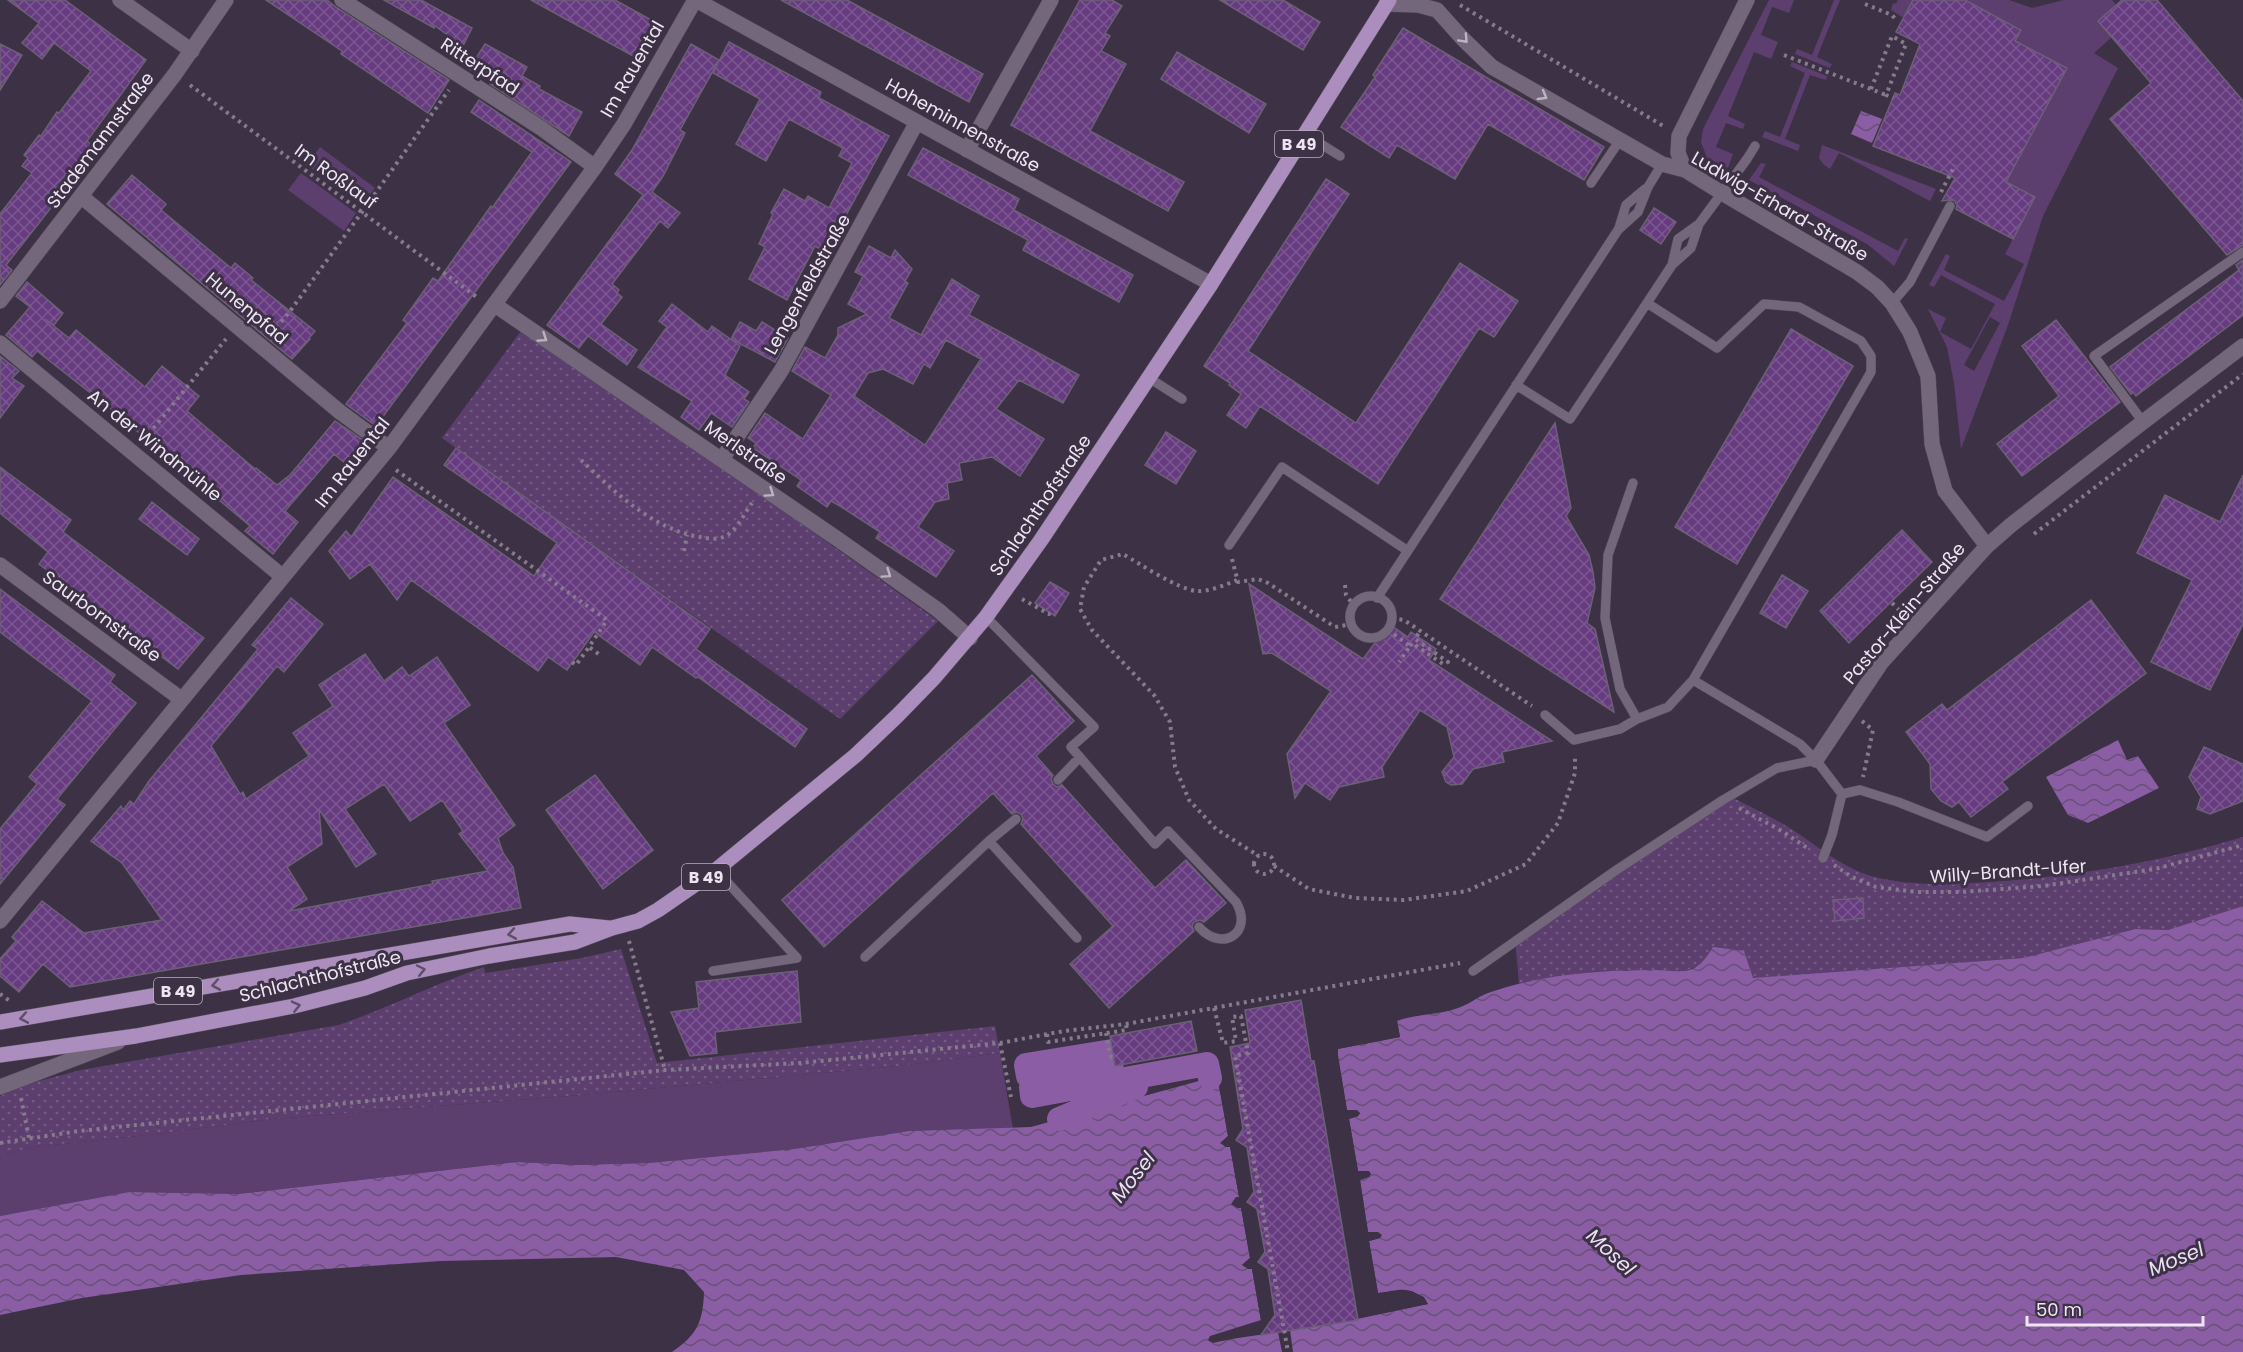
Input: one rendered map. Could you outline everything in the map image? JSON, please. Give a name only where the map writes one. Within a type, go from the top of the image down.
[{"type":"main road","name":"Schlachthofstraße","points":[[0,1055],[136,1036],[294,1006],[366,988],[407,973],[489,956],[575,942],[638,921],[716,870],[856,755],[897,716],[970,638],[1041,540],[1211,284],[1388,2]]},
{"type":"main road","name":"Schlachthofstraße","points":[[0,1022],[570,924],[618,927]]},
{"type":"street","points":[[120,0],[192,51]]},
{"type":"street","name":"Stademannstraße","points":[[0,301],[175,74],[226,0]]},
{"type":"street","name":"Ritterpfad","points":[[342,0],[541,128],[595,167]]},
{"type":"street","name":"Hoheminnenstraße","points":[[695,0],[1211,284]]},
{"type":"street","name":"Im Rauental","points":[[0,921],[389,448],[489,303],[595,167],[624,124],[695,0]]},
{"type":"street","points":[[967,150],[1051,0]]},
{"type":"street","points":[[1686,170],[1678,153],[1679,136],[1748,0]]},
{"type":"street","name":"Ludwig-Erhard-Straße","points":[[1388,2],[1418,5],[1437,10],[1492,67],[1662,164],[1686,170],[1857,272],[1877,287],[1892,303],[1910,332],[1928,376],[1932,444],[1946,491],[1987,546]]},
{"type":"street","name":"Lengenfeldstraße","points":[[722,459],[781,371],[917,122]]},
{"type":"street","name":"Hunenpfad","points":[[82,196],[340,412],[389,448]]},
{"type":"street","name":"Merlstraße","points":[[489,303],[722,459],[938,610],[970,638]]},
{"type":"street","name":"An der Windmühle","points":[[0,343],[284,577]]},
{"type":"street","name":"Pastor-Klein-Straße","points":[[1816,760],[1881,663],[1987,546],[2243,346]]},
{"type":"street","name":"Saurbornstraße","points":[[0,565],[181,699]]},
{"type":"street","points":[[0,1087],[136,1036]]},
{"type":"lane","points":[[1305,134],[1340,156]]},
{"type":"lane","points":[[1592,183],[1620,140]]},
{"type":"lane","points":[[1672,265],[1678,239],[1699,224],[1755,146]]},
{"type":"lane","points":[[1377,598],[1618,230],[1626,205],[1648,187],[1662,164]]},
{"type":"lane","points":[[1892,303],[1910,282],[1950,206]]},
{"type":"lane","points":[[1516,386],[1570,419],[1672,265],[1691,248],[1699,224]]},
{"type":"lane","points":[[2143,422],[2094,356],[2243,252]]},
{"type":"lane","points":[[1545,715],[1574,740],[1620,729],[1637,718],[1668,707],[1693,680],[1871,372],[1871,356],[1861,342],[1799,307],[1764,304],[1717,348],[1647,303]]},
{"type":"lane","points":[[1149,378],[1182,399]]},
{"type":"lane","points":[[1229,546],[1282,467],[1408,551]]},
{"type":"lane","points":[[1633,483],[1608,555],[1605,618],[1620,689],[1637,718]]},
{"type":"lane","points":[[1364,598],[1377,598],[1388,605],[1392,618],[1388,630],[1382,635],[1369,638],[1356,632],[1352,624],[1351,613],[1354,606],[1364,598]]},
{"type":"lane","points":[[986,617],[1021,647],[1094,727],[1071,747],[1155,844],[1168,831],[1236,902],[1240,909],[1242,919],[1240,929],[1234,936],[1225,940],[1207,936],[1199,927]]},
{"type":"lane","points":[[1693,680],[1800,744],[1816,760],[1842,794]]},
{"type":"lane","points":[[1058,780],[1080,757]]},
{"type":"lane","points":[[1473,971],[1615,871],[1723,800],[1777,768],[1816,760]]},
{"type":"lane","points":[[1842,794],[1860,790],[1898,802],[1987,837],[2028,806]]},
{"type":"lane","points":[[1823,858],[1832,835],[1842,794]]},
{"type":"lane","points":[[865,957],[989,841],[1016,819]]},
{"type":"lane","points":[[989,841],[1077,938]]},
{"type":"lane","points":[[713,971],[797,958],[716,870]]},
{"type":"path","points":[[1460,0],[1458,3],[1679,136]]},
{"type":"path","points":[[1865,4],[1892,15],[1897,21]]},
{"type":"path","points":[[1871,89],[1892,36],[1906,44],[1886,95]]},
{"type":"path","points":[[1784,55],[1893,98]]},
{"type":"path","name":"Im Roßlauf","points":[[175,74],[489,303]]},
{"type":"path","points":[[261,345],[288,314],[459,75]]},
{"type":"path","points":[[134,452],[237,326]]},
{"type":"path","points":[[2031,535],[2049,524],[2243,374]]},
{"type":"path","points":[[581,460],[618,495],[657,522],[687,535],[716,540],[730,533],[763,488]]},
{"type":"path","points":[[393,467],[607,620],[576,665],[572,662]]},
{"type":"path","points":[[684,551],[687,535]]},
{"type":"path","points":[[1229,546],[1238,580]]},
{"type":"path","points":[[1259,856],[1216,829],[1189,800],[1175,767],[1170,722],[1154,695],[1092,630],[1080,609],[1084,587],[1101,560],[1123,554],[1173,582],[1195,591],[1238,580],[1258,579],[1268,583],[1335,627],[1352,624]]},
{"type":"path","points":[[1345,585],[1346,595],[1354,606]]},
{"type":"path","points":[[1022,599],[1050,613]]},
{"type":"path","points":[[1892,603],[1899,610]]},
{"type":"path","points":[[1392,618],[1404,620],[1545,715]]},
{"type":"path","points":[[1388,630],[1410,646]]},
{"type":"path","points":[[1399,662],[1412,643],[1443,664],[1448,662],[1415,639],[1420,631]]},
{"type":"path","points":[[589,647],[600,655]]},
{"type":"path","points":[[1860,790],[1873,730],[1859,719],[1865,712]]},
{"type":"path","points":[[1274,866],[1267,873],[1258,872],[1254,864],[1259,856],[1265,854],[1271,857],[1274,866],[1309,889],[1355,898],[1404,900],[1467,891],[1526,864],[1558,823],[1575,773],[1574,740]]},
{"type":"path","name":"Willy-Brandt-Ufer","points":[[1723,800],[1782,831],[1852,877],[1876,887],[1917,892],[1961,892],[2043,886],[2155,869],[2243,845]]},
{"type":"path","points":[[618,927],[665,1070]]},
{"type":"path","points":[[0,1143],[289,1108],[665,1070],[800,1064],[1000,1043],[1047,1034],[1126,1024],[1462,963],[1473,971]]},
{"type":"path","points":[[1214,1008],[1223,1043],[1236,1041],[1232,1017],[1241,1016],[1248,1053],[1235,1056],[1288,1352]]},
{"type":"path","points":[[1047,1034],[1048,1042],[1072,1039],[1127,1030],[1126,1024]]},
{"type":"path","points":[[1106,1033],[1111,1058],[1113,1056]]},
{"type":"path","points":[[1000,1043],[1011,1097]]},
{"type":"path","points":[[21,1098],[29,1138]]},
{"type":"shaded area","points":[[1769,0],[1794,0],[1789,13],[1772,7],[1761,35],[1778,42],[1771,59],[1754,52],[1728,116],[1745,124],[1743,129],[1726,123],[1716,147],[1733,154],[1728,168],[1707,158],[1701,142],[1703,129]]},
{"type":"shaded area","points":[[1834,0],[1840,0],[1817,57],[1832,64],[1830,68],[1795,54],[1797,49],[1812,55]]},
{"type":"shaded area","points":[[1898,0],[1913,0],[1904,18],[1891,10],[1893,3],[1896,4]]},
{"type":"shaded area","points":[[1965,0],[2009,0],[2032,8],[2064,0],[2112,0],[2116,5],[2098,21],[2112,37],[2094,53],[2118,68],[2043,216],[2008,325],[1961,449],[1954,383],[1947,347],[1928,309],[1946,318],[1940,332],[1971,349],[1995,304],[1941,275],[1934,287],[1929,285],[1946,254],[1950,256],[1944,270],[2004,301],[2024,264],[2005,254],[2035,198],[1997,177],[2002,167],[2012,172],[2067,68],[2025,46],[2011,49],[2021,29]],"holes":[[[1990,317],[2000,323],[1974,371],[1964,365]]]},
{"type":"shaded area","points":[[1792,62],[1827,76],[1826,80],[1810,75],[1785,139],[1800,145],[1798,151],[1762,137],[1765,131],[1780,137],[1805,73],[1790,66]]},
{"type":"shaded area","points":[[1822,145],[1936,189],[1930,201],[1839,153],[1830,169],[1819,158]]},
{"type":"shaded area","points":[[320,147],[375,188],[362,205],[307,165]]},
{"type":"shaded area","points":[[1761,163],[1766,164],[1759,177],[1898,251],[1905,238],[1908,239],[1894,266],[1867,244],[1749,180]]},
{"type":"shaded area","points":[[301,173],[356,213],[344,231],[288,190]]},
{"type":"shaded area","points":[[521,331],[750,487],[938,621],[840,719],[442,438]]},
{"type":"shaded area","points":[[1728,795],[1781,823],[1855,870],[1879,878],[1909,883],[1971,883],[2063,875],[2154,860],[2243,837],[2243,906],[2168,930],[2134,929],[2023,958],[1752,979],[1702,965],[1685,971],[1592,972],[1519,984],[1515,938]]},
{"type":"shaded area","points":[[621,949],[657,1063],[995,1026],[1000,1053],[898,1066],[581,1095],[272,1119],[33,1147],[0,1155],[0,1096],[28,1084],[81,1070],[339,1025],[484,967],[485,973],[582,958]]},
{"type":"shaded area","points":[[1000,1053],[1013,1129],[909,1131],[794,1149],[648,1163],[577,1165],[517,1162],[238,1194],[129,1192],[0,1216],[0,1155],[33,1147],[272,1119],[581,1095],[898,1066]]},
{"type":"water","points":[[1861,111],[1882,119],[1872,143],[1851,134]]},
{"type":"water","points":[[2118,740],[2127,760],[2138,756],[2159,788],[2088,823],[2068,815],[2046,777]]},
{"type":"water","name":"Mosel","points":[[2243,906],[2243,1352],[672,1352],[687,1340],[697,1327],[702,1312],[704,1292],[684,1270],[616,1257],[441,1261],[241,1275],[82,1298],[0,1315],[0,1216],[129,1192],[238,1194],[517,1162],[577,1165],[648,1163],[794,1149],[909,1131],[1031,1127],[1217,1076],[1228,1136],[1221,1143],[1230,1146],[1239,1197],[1232,1204],[1241,1207],[1250,1258],[1242,1265],[1252,1269],[1261,1321],[1209,1338],[1213,1343],[1322,1319],[1324,1325],[1428,1304],[1411,1291],[1378,1293],[1369,1241],[1380,1238],[1378,1232],[1368,1232],[1360,1180],[1370,1176],[1370,1173],[1358,1171],[1349,1119],[1360,1113],[1347,1110],[1337,1049],[1400,1037],[1397,1021],[1455,1009],[1488,993],[1548,978],[1610,971],[1687,970],[1700,964],[1713,947],[1744,951],[1753,978],[2023,958],[2135,929],[2168,930]]},
{"type":"pier","points":[[1394,1021],[1397,1021],[1400,1037],[1338,1049],[1338,1059],[1347,1110],[1357,1110],[1360,1113],[1349,1119],[1358,1171],[1369,1171],[1371,1174],[1360,1180],[1368,1232],[1378,1232],[1382,1235],[1380,1238],[1369,1241],[1378,1293],[1411,1291],[1424,1297],[1428,1304],[1324,1326],[1322,1319],[1303,1322],[1303,1328],[1290,1330],[1293,1352],[1282,1352],[1278,1332],[1211,1342],[1208,1340],[1210,1336],[1261,1320],[1252,1269],[1242,1265],[1250,1258],[1241,1208],[1231,1204],[1236,1197],[1239,1197],[1230,1147],[1220,1143],[1228,1136],[1217,1073],[1220,1076],[1231,1136],[1225,1142],[1233,1146],[1242,1196],[1236,1203],[1244,1207],[1253,1258],[1246,1264],[1255,1268],[1264,1321],[1262,1324],[1212,1339],[1300,1325],[1301,1319],[1322,1316],[1325,1317],[1326,1322],[1425,1303],[1422,1299],[1410,1294],[1378,1296],[1375,1294],[1366,1241],[1368,1238],[1379,1235],[1365,1233],[1357,1180],[1368,1174],[1355,1172],[1346,1119],[1347,1116],[1357,1113],[1344,1111],[1334,1050],[1337,1046],[1397,1034]]},
{"type":"building","points":[[8,0],[65,0],[146,60],[87,141],[97,149],[6,265],[12,270],[0,285],[0,214],[32,173],[22,166],[28,158],[24,155],[91,71],[54,43],[42,59],[22,43],[39,23]]},
{"type":"building","points":[[266,0],[327,0],[449,80],[428,113]]},
{"type":"building","points":[[384,0],[421,0],[472,28],[463,46],[435,26],[434,28]]},
{"type":"building","points":[[531,0],[615,0],[655,22],[635,57]]},
{"type":"building","points":[[781,0],[847,0],[983,74],[969,102]]},
{"type":"building","points":[[1080,0],[1112,0],[1122,6],[1105,33],[1110,36],[1101,51],[1126,64],[1090,131],[1184,182],[1168,211],[1011,125]]},
{"type":"building","points":[[1220,0],[1283,0],[1320,22],[1303,50]]},
{"type":"building","points":[[1913,0],[1965,0],[2021,30],[2015,41],[2067,68],[2006,182],[2035,197],[2013,239],[1956,209],[1957,205],[1954,200],[1942,201],[1955,178],[1873,146],[1895,93],[1900,95],[1920,44],[1896,32]]},
{"type":"building","points":[[2122,0],[2157,0],[2243,101],[2243,245],[2227,255],[2110,119],[2151,83],[2098,21]]},
{"type":"building","points":[[1403,28],[1604,147],[1584,180],[1488,124],[1455,179],[1397,145],[1389,158],[1341,127],[1375,77],[1373,75]]},
{"type":"building","points":[[729,42],[821,92],[819,98],[889,136],[826,252],[815,246],[787,300],[749,279],[765,247],[759,244],[773,214],[771,213],[784,189],[805,201],[808,196],[829,208],[852,163],[839,156],[843,148],[789,119],[766,161],[736,144],[760,99],[713,73]]},
{"type":"building","points":[[0,44],[22,55],[0,90]]},
{"type":"building","points":[[485,44],[527,67],[522,76],[540,86],[539,89],[582,112],[569,136],[490,84],[492,81],[469,69]]},
{"type":"building","points":[[691,44],[719,60],[680,130],[685,133],[652,192],[680,213],[668,228],[660,221],[612,284],[619,290],[617,293],[622,297],[601,324],[637,350],[627,365],[588,336],[579,348],[547,325],[643,195],[615,174],[632,150]]},
{"type":"building","points":[[1177,52],[1266,104],[1249,133],[1161,79]]},
{"type":"building","points":[[479,100],[571,162],[376,426],[346,404],[407,323],[403,320],[433,278],[438,281],[532,152],[471,112]]},
{"type":"building","points":[[923,148],[1019,199],[1014,210],[1133,275],[1119,302],[1023,250],[1028,240],[908,175]]},
{"type":"building","points":[[132,175],[166,204],[161,210],[231,268],[235,263],[253,278],[251,280],[315,331],[292,359],[107,204]]},
{"type":"building","points":[[1326,179],[1349,194],[1248,351],[1356,423],[1460,263],[1518,301],[1494,337],[1479,328],[1378,484],[1260,406],[1246,428],[1227,415],[1241,394],[1229,385],[1230,383],[1204,366]]},
{"type":"building","points":[[1654,208],[1676,222],[1661,244],[1640,230]]},
{"type":"building","points":[[869,246],[891,258],[895,250],[912,269],[905,281],[908,283],[889,318],[921,335],[952,279],[979,296],[969,315],[1079,375],[1063,403],[1019,380],[996,409],[1044,439],[1020,476],[992,457],[959,463],[962,480],[947,483],[949,499],[935,502],[918,527],[954,551],[936,577],[876,538],[880,532],[831,501],[827,507],[797,486],[801,480],[753,448],[756,443],[748,438],[765,413],[803,439],[831,395],[792,371],[805,347],[825,358],[838,335],[838,328],[867,314],[848,304],[863,276],[855,272]],"holes":[[[946,340],[981,359],[925,445],[854,396],[868,373],[883,369],[913,384],[924,364],[930,368]]]},
{"type":"building","points":[[2243,260],[2243,315],[2136,396],[2133,392],[2131,394],[2110,367],[2239,270],[2236,265]]},
{"type":"building","points":[[27,282],[63,313],[54,325],[45,319],[69,338],[76,330],[145,387],[162,366],[199,396],[187,411],[277,485],[290,475],[335,421],[364,441],[345,463],[334,454],[285,511],[298,522],[273,554],[245,531],[250,526],[112,410],[37,351],[32,357],[6,335],[30,307],[16,296]]},
{"type":"building","points":[[672,304],[708,332],[712,326],[740,346],[725,375],[749,392],[744,399],[749,402],[732,427],[711,413],[699,430],[681,417],[692,401],[638,367],[667,327],[659,321]]},
{"type":"building","points":[[2056,320],[2120,402],[2022,476],[1997,444],[2059,396],[2022,346]]},
{"type":"building","points":[[740,322],[756,331],[762,322],[788,338],[775,362],[731,339]]},
{"type":"building","points":[[1791,329],[1853,366],[1737,564],[1675,527]]},
{"type":"building","points":[[0,356],[19,371],[12,378],[24,386],[0,418]]},
{"type":"building","points":[[1555,423],[1571,508],[1566,516],[1589,555],[1593,572],[1595,588],[1587,623],[1595,629],[1614,712],[1440,599]]},
{"type":"building","points":[[1166,432],[1196,451],[1176,484],[1145,465]]},
{"type":"building","points":[[456,448],[710,629],[696,649],[807,729],[795,747],[652,647],[640,665],[594,632],[567,670],[548,657],[538,671],[411,580],[397,600],[370,564],[350,579],[329,551],[346,531],[351,537],[393,477],[534,576],[557,543],[444,465]]},
{"type":"building","points":[[0,467],[71,520],[63,532],[204,638],[178,669],[39,564],[48,552],[0,513]]},
{"type":"building","points":[[2243,475],[2243,624],[2210,690],[2151,662],[2192,580],[2137,553],[2165,495],[2220,522]]},
{"type":"building","points":[[152,502],[199,539],[187,555],[139,519]]},
{"type":"building","points":[[1902,530],[1932,562],[1849,643],[1820,611]]},
{"type":"building","points":[[1782,575],[1808,591],[1786,628],[1760,613]]},
{"type":"building","points":[[1050,582],[1069,593],[1055,616],[1035,603]]},
{"type":"building","points":[[1249,584],[1363,659],[1389,624],[1408,637],[1411,632],[1436,649],[1429,660],[1552,741],[1502,752],[1504,762],[1473,769],[1462,784],[1451,785],[1446,782],[1442,772],[1454,757],[1447,727],[1420,710],[1382,767],[1384,777],[1339,787],[1330,800],[1305,783],[1295,798],[1287,754],[1331,691],[1272,653],[1263,654]]},
{"type":"building","points":[[0,589],[115,675],[110,682],[136,703],[57,799],[65,805],[0,884],[0,829],[37,784],[29,777],[92,701],[0,632]]},
{"type":"building","points":[[291,598],[323,624],[284,672],[277,666],[211,746],[240,794],[243,792],[246,799],[309,756],[293,733],[333,706],[319,685],[365,654],[384,681],[402,667],[409,676],[437,657],[470,705],[444,723],[515,825],[498,838],[503,853],[513,867],[521,908],[70,987],[43,964],[19,992],[0,976],[0,959],[16,941],[12,937],[42,901],[84,933],[162,920],[122,863],[91,841],[121,806],[123,810],[130,801],[134,804],[149,781],[258,649],[252,645]],"holes":[[[384,784],[410,821],[442,800],[463,831],[459,834],[488,871],[432,881],[433,884],[289,911],[307,899],[287,867],[322,844],[319,809],[356,867],[376,854],[345,809]]]},
{"type":"building","points":[[2091,600],[2146,673],[2002,782],[2008,789],[1971,817],[1959,802],[1952,807],[1941,801],[1931,789],[1930,764],[1906,732],[1942,704],[1947,710]]},
{"type":"building","points":[[1032,675],[1074,721],[1036,756],[1053,775],[1051,779],[1053,784],[1057,787],[1062,785],[1155,888],[1186,860],[1226,903],[1204,922],[1200,920],[1194,922],[1192,926],[1194,931],[1109,1008],[1070,964],[1113,926],[1021,824],[1023,819],[1021,814],[1016,812],[1012,814],[993,793],[824,947],[782,900]]},
{"type":"building","points":[[2204,747],[2243,764],[2243,801],[2210,814],[2197,809],[2201,797],[2189,777]]},
{"type":"building","points":[[595,775],[653,850],[603,889],[546,810]]},
{"type":"building","points":[[1863,898],[1864,918],[1835,921],[1833,900]]},
{"type":"building","points":[[797,971],[801,1022],[715,1032],[717,1053],[690,1056],[671,1012],[699,1008],[696,982]]},
{"type":"building","points":[[1301,1000],[1311,1061],[1314,1061],[1358,1320],[1261,1335],[1275,1315],[1268,1269],[1258,1262],[1265,1252],[1257,1209],[1247,1202],[1254,1192],[1247,1147],[1236,1140],[1243,1129],[1230,1047],[1250,1043],[1245,1010]]},
{"type":"building","points":[[1191,1021],[1197,1051],[1115,1066],[1110,1036]]},
{"type":"waterway","points":[[1112,1051],[1026,1065],[1028,1076],[1111,1062],[1112,1071],[1031,1087],[1032,1096],[1207,1064],[1210,1078]]},
{"type":"waterway","points":[[1059,1119],[1136,1087]]}]
